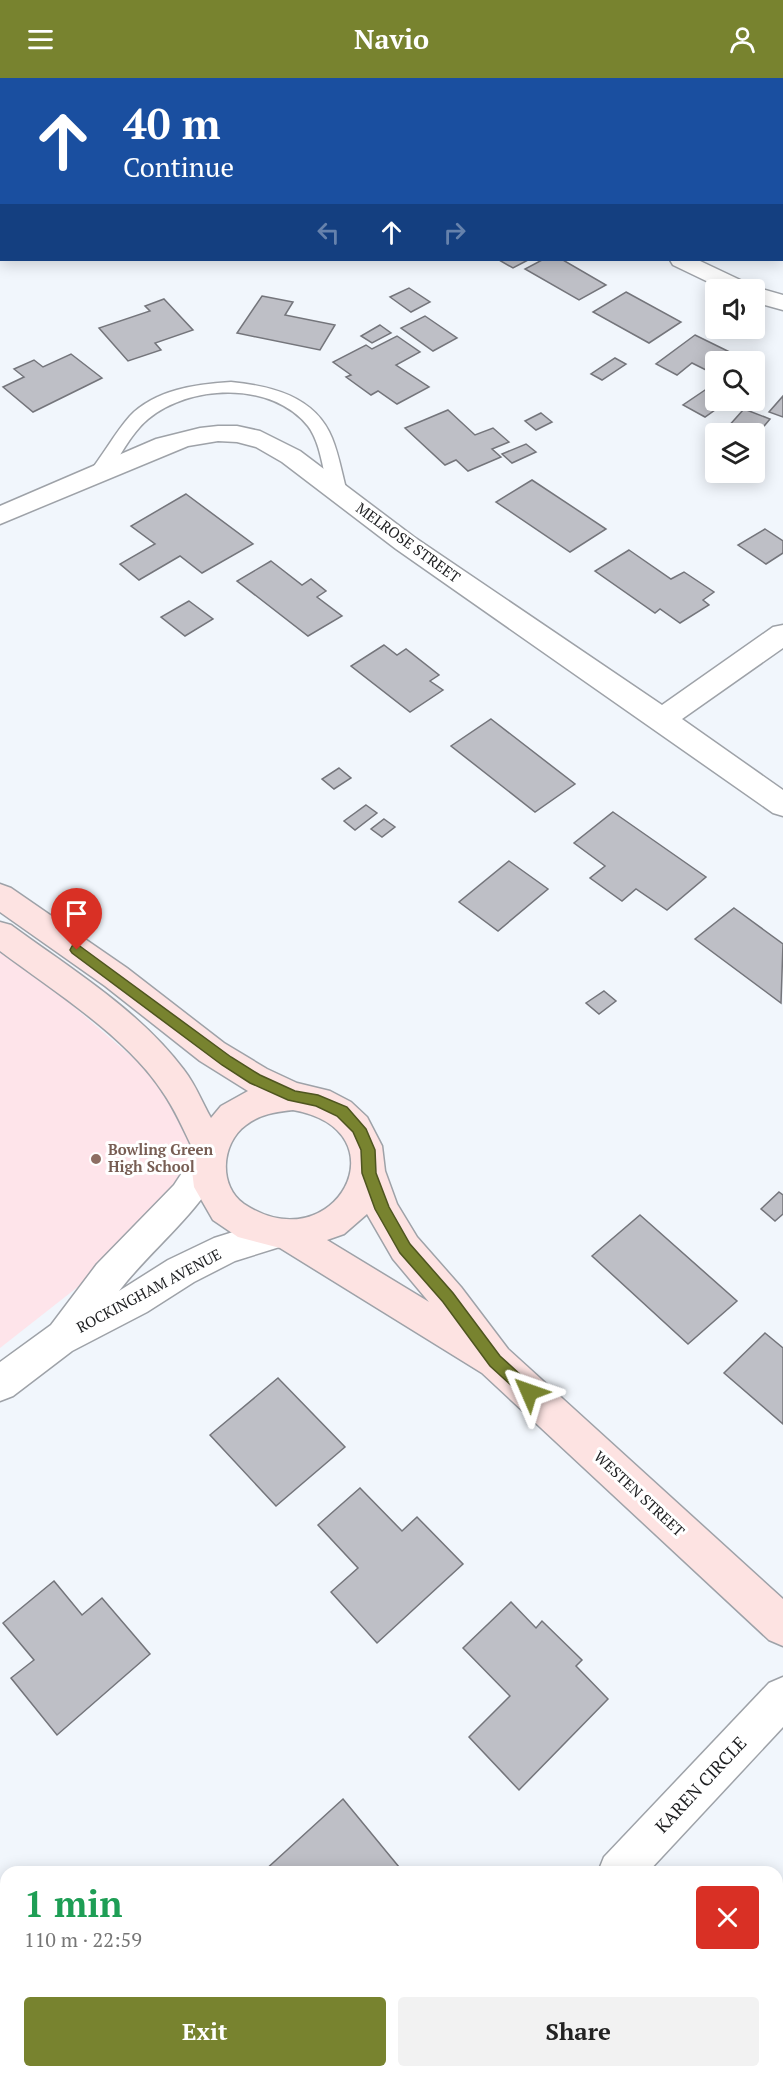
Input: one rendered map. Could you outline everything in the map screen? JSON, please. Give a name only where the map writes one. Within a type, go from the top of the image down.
[{"type":"street","points":[[683,261],[722,279]]},
{"type":"street","points":[[765,297],[783,303]]},
{"type":"street","name":"MELROSE STREET","points":[[0,516],[153,449],[181,440],[209,434],[238,434],[263,441],[287,454],[523,626],[664,718],[783,804]]},
{"type":"street","points":[[664,718],[783,634]]},
{"type":"street","points":[[0,896],[116,977],[212,1052],[255,1079],[293,1096],[318,1101],[342,1112],[359,1129],[368,1150],[369,1173],[363,1192],[350,1209],[332,1222],[311,1231],[281,1234],[251,1228],[232,1217],[217,1202],[209,1183],[208,1156],[174,1081],[147,1048],[91,1000],[0,934]]},
{"type":"street","points":[[208,1156],[221,1127],[241,1110],[266,1100],[293,1096]]},
{"type":"street","name":"ROCKINGHAM AVENUE","points":[[59,1340],[110,1275],[186,1195],[208,1156]]},
{"type":"street","name":"WESTEN STREET","points":[[369,1173],[382,1209],[405,1248],[448,1298],[495,1361],[783,1626]]},
{"type":"street","name":"ROCKINGHAM AVENUE","points":[[0,1384],[59,1340],[134,1301],[181,1271],[226,1249],[281,1234]]},
{"type":"street","name":"WESTEN STREET","points":[[281,1234],[495,1361]]},
{"type":"street","name":"KAREN CIRCLE","points":[[625,1866],[783,1697]]},
{"type":"lane","points":[[98,474],[141,417],[154,407],[170,399],[208,389],[248,389],[281,398],[296,405],[312,419],[321,436],[338,492]]},
{"type":"shaded area","name":"Bowling Green High School","points":[[0,943],[176,1095],[193,1145],[192,1172],[107,1264],[0,1348]]},
{"type":"building","points":[[501,261],[526,261],[513,268]]},
{"type":"building","points":[[540,261],[565,261],[606,285],[579,300],[525,269]]},
{"type":"building","points":[[409,288],[430,302],[411,312],[390,297]]},
{"type":"building","points":[[626,292],[681,322],[649,343],[593,312]]},
{"type":"building","points":[[262,296],[293,302],[285,315],[335,325],[320,350],[237,333]]},
{"type":"building","points":[[164,299],[193,330],[155,343],[161,350],[128,361],[99,328],[150,311],[145,306]]},
{"type":"building","points":[[425,316],[457,338],[433,351],[401,328]]},
{"type":"building","points":[[380,325],[391,333],[372,343],[361,336]]},
{"type":"building","points":[[695,335],[728,351],[705,351],[705,370],[692,363],[677,375],[656,364]]},
{"type":"building","points":[[397,336],[420,352],[396,365],[429,387],[397,404],[378,391],[371,395],[346,377],[351,375],[333,362],[366,345],[372,349]]},
{"type":"building","points":[[71,354],[102,378],[33,412],[3,387],[24,377],[14,369],[34,360],[43,367]]},
{"type":"building","points":[[615,358],[626,364],[602,380],[591,374]]},
{"type":"building","points":[[705,390],[705,411],[713,411],[705,417],[683,405]]},
{"type":"building","points":[[783,396],[783,417],[769,412]]},
{"type":"building","points":[[448,410],[475,435],[493,428],[509,442],[492,449],[501,457],[468,471],[456,460],[445,465],[405,428]]},
{"type":"building","points":[[742,411],[749,411],[770,419],[765,425],[765,423],[731,423]]},
{"type":"building","points":[[541,413],[552,422],[536,430],[525,421]]},
{"type":"building","points":[[526,444],[536,452],[512,463],[502,454]]},
{"type":"building","points":[[532,480],[606,529],[570,552],[496,502]]},
{"type":"building","points":[[186,494],[253,544],[202,573],[180,556],[139,580],[120,564],[155,544],[131,526]]},
{"type":"building","points":[[765,529],[783,541],[783,553],[766,564],[738,545]]},
{"type":"building","points":[[629,550],[671,579],[684,572],[714,592],[703,600],[709,605],[680,623],[660,609],[655,613],[595,571]]},
{"type":"building","points":[[271,561],[302,585],[311,579],[326,591],[317,597],[342,616],[308,636],[237,581]]},
{"type":"building","points":[[189,601],[213,619],[185,636],[161,617]]},
{"type":"building","points":[[384,645],[397,655],[406,649],[439,675],[430,681],[443,690],[410,712],[351,666]]},
{"type":"building","points":[[491,719],[575,784],[535,812],[451,746]]},
{"type":"building","points":[[339,768],[351,778],[334,789],[322,779]]},
{"type":"building","points":[[366,805],[377,813],[355,830],[344,821]]},
{"type":"building","points":[[613,812],[706,877],[667,910],[636,889],[622,901],[590,878],[605,866],[574,843]]},
{"type":"building","points":[[384,819],[395,827],[382,837],[371,829]]},
{"type":"building","points":[[509,861],[548,889],[498,931],[459,902]]},
{"type":"building","points":[[734,908],[783,944],[781,1003],[695,939]]},
{"type":"building","points":[[604,991],[616,1001],[599,1014],[586,1003]]},
{"type":"building","points":[[779,1192],[783,1195],[783,1214],[775,1221],[761,1209]]},
{"type":"building","points":[[640,1215],[737,1301],[688,1344],[592,1256]]},
{"type":"building","points":[[765,1333],[783,1348],[783,1424],[724,1373]]},
{"type":"building","points":[[278,1378],[345,1447],[276,1506],[210,1435]]},
{"type":"building","points":[[360,1488],[402,1531],[417,1517],[463,1564],[377,1643],[331,1592],[358,1568],[318,1525]]},
{"type":"building","points":[[54,1581],[82,1615],[102,1598],[150,1654],[57,1735],[11,1678],[34,1660],[3,1623]]},
{"type":"building","points":[[511,1602],[536,1628],[542,1621],[582,1660],[576,1666],[608,1699],[519,1790],[469,1737],[510,1696],[463,1648]]},
{"type":"building","points":[[343,1799],[398,1866],[270,1866]]},
{"type":"place","name":"Bowling Green High School","points":[[96,1159]]},
{"type":"route","points":[[77,950],[116,977],[212,1052],[255,1079],[293,1096],[318,1101],[342,1112],[359,1129],[368,1150],[369,1173],[382,1209],[405,1248],[448,1298],[495,1361],[529,1392]]}]
